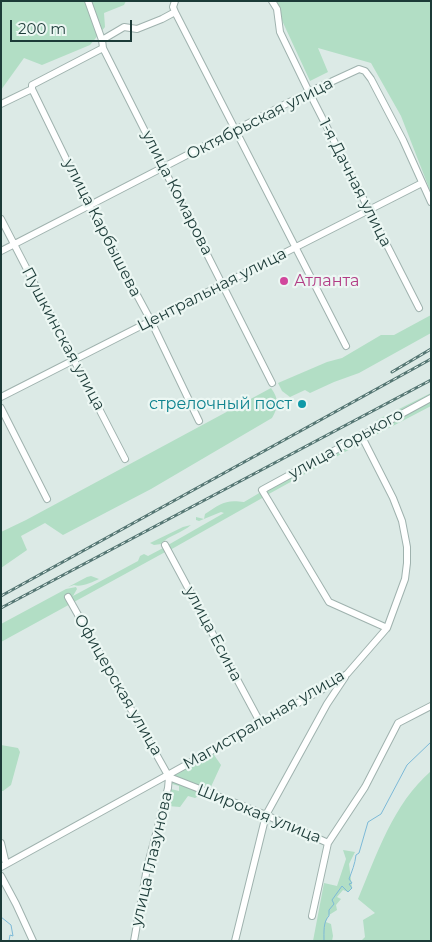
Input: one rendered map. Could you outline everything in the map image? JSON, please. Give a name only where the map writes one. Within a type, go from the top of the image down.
[{"type":"street","name":"улица Комарова","points":[[88,1],[102,44],[272,384]]},
{"type":"street","points":[[175,1],[173,7],[175,12],[346,346]]},
{"type":"street","name":"1-я Дачная улица","points":[[272,1],[277,9],[280,32],[419,308]]},
{"type":"street","points":[[1,104],[32,89],[32,85],[102,44],[124,27],[137,29],[175,12]]},
{"type":"street","name":"Октябрьская улица","points":[[1,251],[309,92],[359,69],[365,71],[371,79],[403,140],[422,183]]},
{"type":"street","name":"улица Карбышева","points":[[32,89],[89,206],[150,321],[199,421]]},
{"type":"street","points":[[422,183],[431,202]]},
{"type":"street","name":"Центральная улица","points":[[1,397],[422,183]]},
{"type":"street","name":"Пушкинская улица","points":[[1,219],[125,459]]},
{"type":"street","name":"улица Горького","points":[[387,628],[329,602],[262,490],[431,398]]},
{"type":"street","points":[[1,408],[47,499]]},
{"type":"street","name":"Магистральная улица","points":[[4,865],[169,776],[347,674],[387,628],[405,578],[407,563],[406,539],[393,498],[362,435]]},
{"type":"street","name":"улица Есина","points":[[165,545],[261,724]]},
{"type":"street","name":"Офицерская улица","points":[[68,597],[169,776]]},
{"type":"street","points":[[235,941],[266,815],[327,704],[347,674]]},
{"type":"street","name":"Широкая улица","points":[[169,776],[266,815],[328,843],[365,787],[398,723],[431,706]]},
{"type":"street","name":"улица Глазунова","points":[[134,941],[147,868],[168,788],[169,776]]},
{"type":"street","points":[[1,843],[4,865]]},
{"type":"street","points":[[312,916],[328,843]]},
{"type":"street","points":[[1,876],[33,941]]},
{"type":"green space","points":[[1,1],[126,1],[124,5],[104,13],[105,27],[90,45],[42,65],[24,58],[1,90]]},
{"type":"green space","points":[[273,1],[431,1],[431,193],[401,116],[371,63],[318,48],[328,72],[310,81]]},
{"type":"green space","points":[[431,315],[431,333],[359,373],[310,393],[305,390],[290,397],[282,391],[278,383],[327,362],[342,358],[381,335],[394,335]]},
{"type":"green space","points":[[271,388],[276,396],[277,403],[272,418],[151,489],[63,535],[45,523],[21,536],[27,550],[1,568],[1,532]]},
{"type":"green space","points":[[431,393],[431,397],[376,426],[377,420]]},
{"type":"green space","points":[[431,399],[431,406],[366,440],[363,436]]},
{"type":"green space","points":[[361,437],[363,442],[267,495],[264,491]]},
{"type":"green space","points":[[261,492],[264,497],[170,550],[168,545],[224,513],[221,512],[204,519],[205,514],[223,503],[232,501],[244,502]]},
{"type":"green space","points":[[196,517],[204,519],[199,521],[196,520]]},
{"type":"green space","points":[[191,525],[161,544],[154,545],[150,543],[183,527]]},
{"type":"green space","points":[[165,547],[167,551],[1,642],[1,624],[66,589],[76,587],[77,589],[73,596],[138,561],[140,556],[144,554],[148,556]]},
{"type":"green space","points":[[91,576],[99,579],[83,585],[68,587],[87,577]]},
{"type":"green space","points":[[1,745],[18,748],[20,752],[11,785],[3,791],[1,791]]},
{"type":"green space","points":[[212,752],[221,765],[209,791],[171,774]]},
{"type":"green space","points":[[431,771],[431,941],[361,941],[365,937],[363,920],[375,913],[358,899],[372,865],[396,814],[418,784]]},
{"type":"green space","points":[[172,779],[206,792],[195,798],[188,796],[180,807],[168,806],[171,789],[179,791],[179,786],[172,784]]},
{"type":"green space","points":[[343,850],[355,852],[349,864],[352,888],[348,892],[343,890],[337,897],[341,899],[336,905],[337,910],[329,915],[326,922],[331,924],[332,941],[313,941],[324,883],[337,886],[346,859]]},
{"type":"waterway","points":[[324,941],[325,924],[329,916],[329,910],[334,904],[332,900],[342,886],[348,892],[352,888],[349,884],[352,883],[349,879],[368,822],[381,814],[407,765],[431,742]]},
{"type":"waterway","points":[[1,917],[11,925],[13,936],[10,935],[9,941]]},
{"type":"railway","points":[[392,372],[431,349]]},
{"type":"railway","points":[[1,596],[431,359]]},
{"type":"railway","points":[[1,608],[431,380]]},
{"type":"place","name":"Атланта","points":[[284,281]]},
{"type":"place","name":"стрелочный пост","points":[[302,404]]}]
